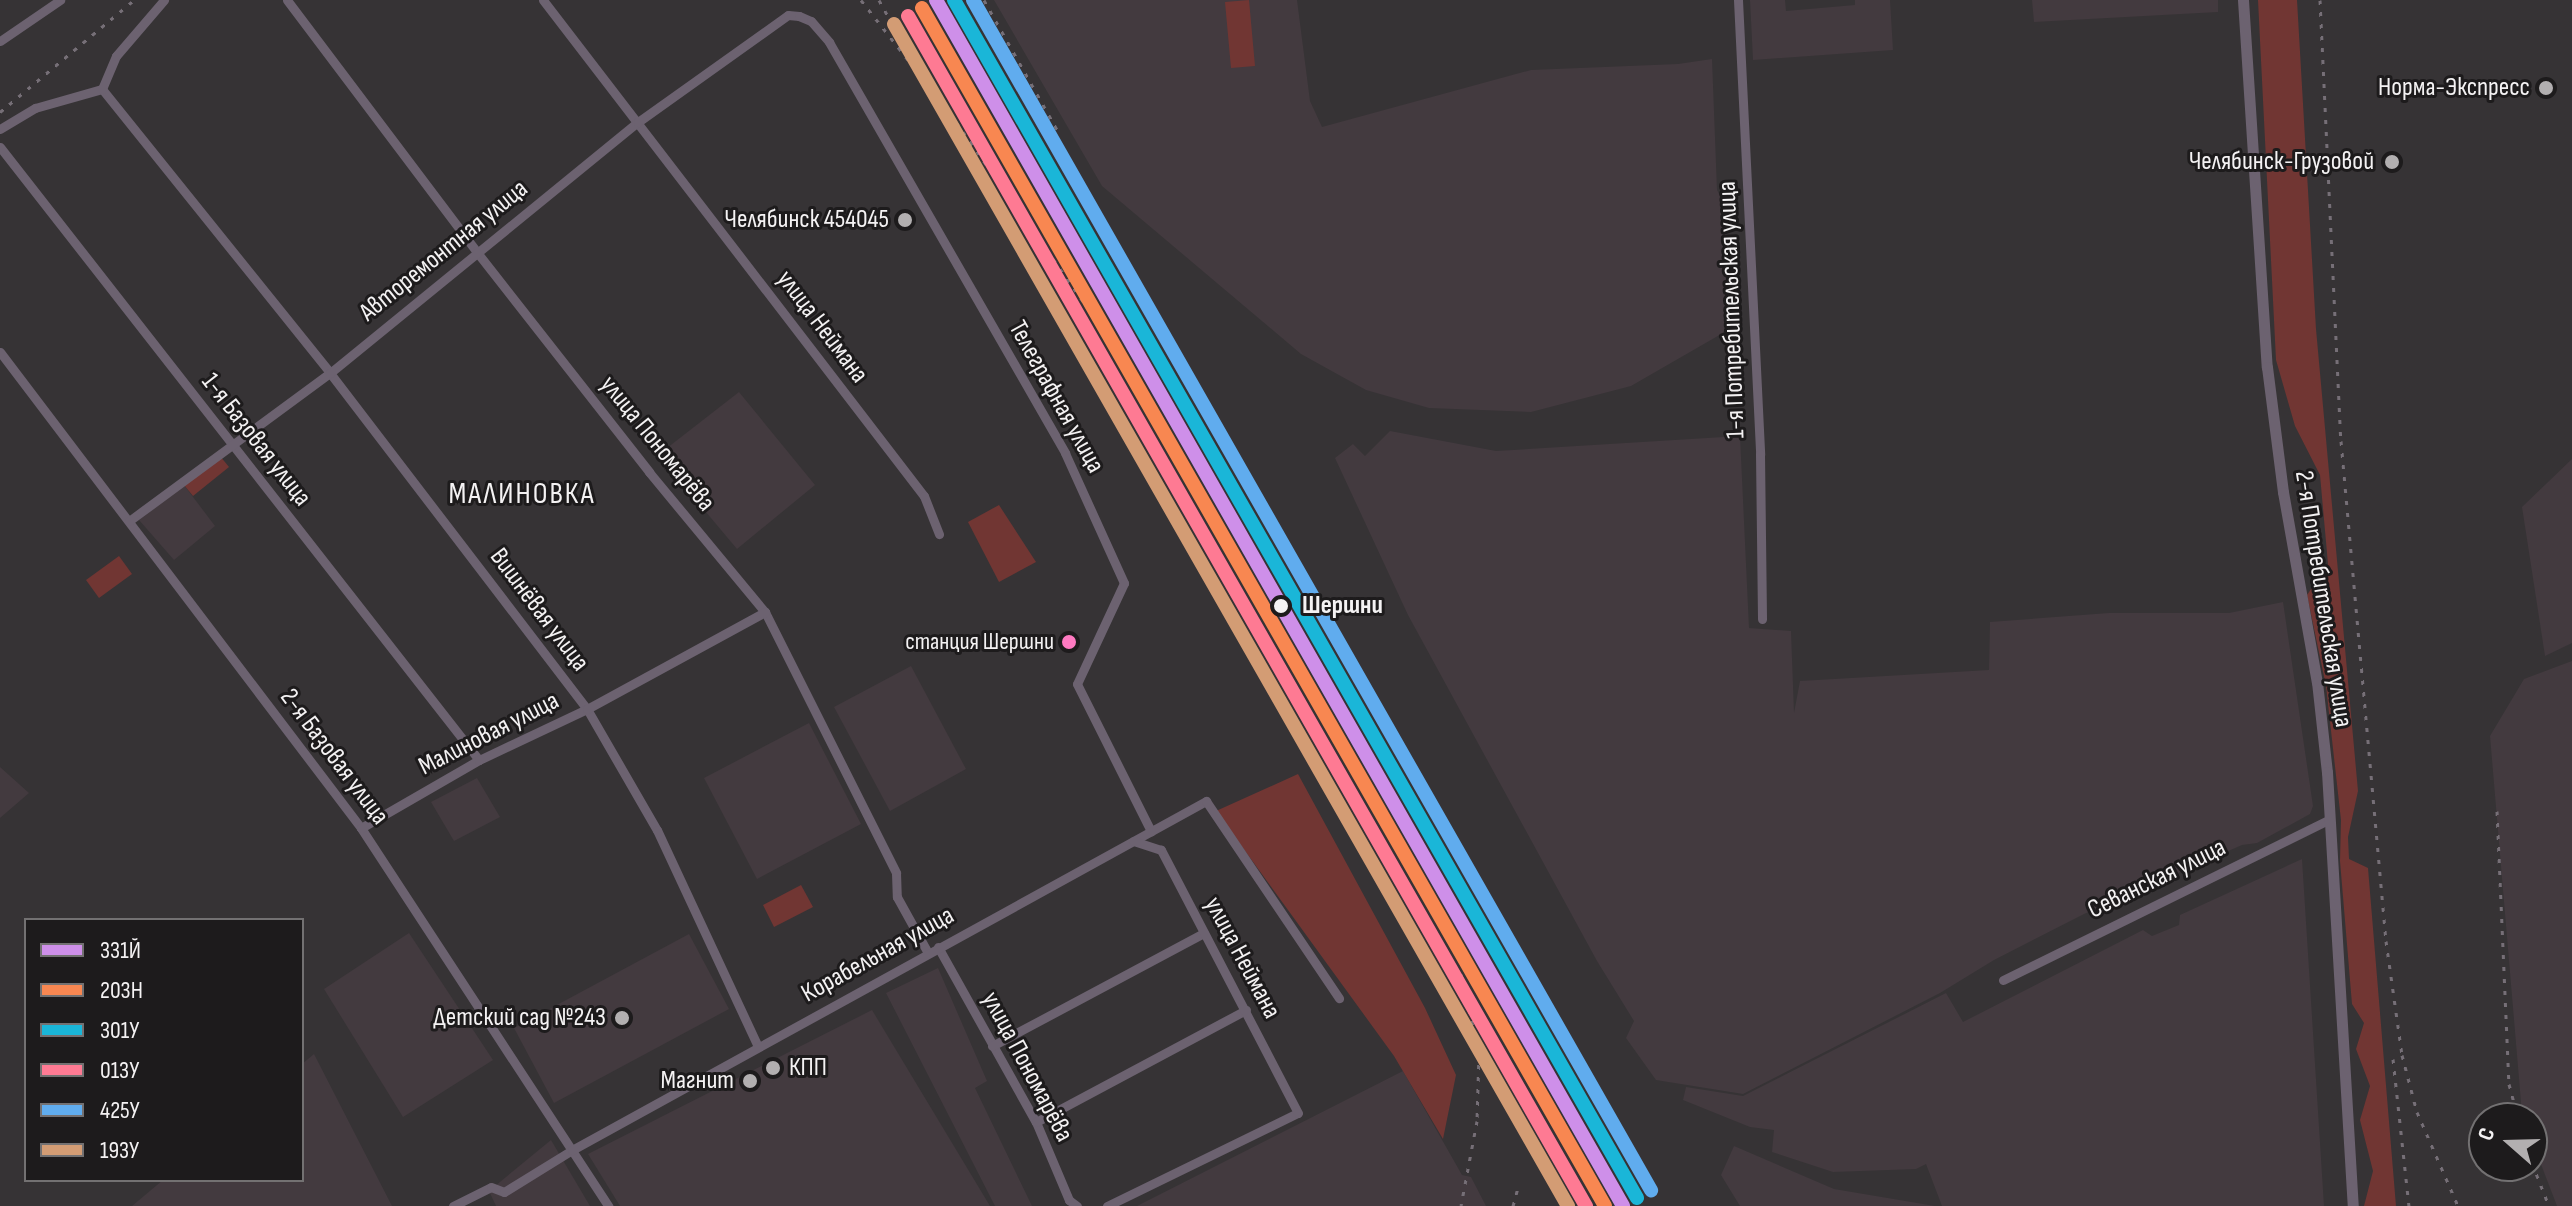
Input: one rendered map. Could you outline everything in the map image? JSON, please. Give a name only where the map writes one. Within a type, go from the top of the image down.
[{"type":"street","points":[[0,41],[60,0]]},
{"type":"street","points":[[0,129],[35,108],[102,89],[116,56],[164,0]]},
{"type":"street","name":"улица Пономарёва","points":[[287,0],[476,251],[649,472],[765,612],[896,873],[897,897],[992,1046],[1036,1122],[1069,1200],[1077,1206]]},
{"type":"street","name":"улица Неймана","points":[[543,0],[924,496],[939,534]]},
{"type":"street","name":"1-я Потребительская улица","points":[[1738,0],[1760,454],[1762,619]]},
{"type":"street","name":"2-я Потребительская улица","points":[[2243,0],[2267,367],[2283,492],[2317,682],[2330,819],[2353,1206]]},
{"type":"street","name":"Авторемонтная улица","points":[[129,521],[330,373],[638,122],[788,15]]},
{"type":"street","name":"Телеграфная улица","points":[[788,15],[811,21],[829,42],[1065,453],[1124,583],[1077,684],[1151,831]]},
{"type":"street","name":"Вишнёвая улица","points":[[102,89],[330,373],[587,709],[657,830],[758,1047]]},
{"type":"street","name":"1-я Базовая улица","points":[[0,147],[479,760]]},
{"type":"street","name":"2-я Базовая улица","points":[[0,352],[361,828],[608,1206]]},
{"type":"street","name":"Малиновая улица","points":[[361,828],[479,760],[587,709],[765,612]]},
{"type":"street","name":"Корабельная улица","points":[[453,1206],[491,1187],[504,1192],[572,1150],[1206,801],[1339,998]]},
{"type":"street","name":"Севанская улица","points":[[2003,980],[2330,819]]},
{"type":"street","name":"улица Неймана","points":[[1107,1206],[1298,1113],[1161,850],[1133,841]]},
{"type":"street","points":[[992,1046],[1204,933]]},
{"type":"street","points":[[1036,1122],[1246,1010]]},
{"type":"shaded area","points":[[994,0],[1297,0],[1310,101],[1322,127],[1531,70],[1678,64],[1712,59],[1717,190],[1726,207],[1729,320],[1723,333],[1631,386],[1531,412],[1429,408],[1366,390],[1301,354],[1102,186]]},
{"type":"shaded area","points":[[1249,0],[1255,66],[1231,68],[1225,2]]},
{"type":"shaded area","points":[[1750,0],[1785,0],[1786,11],[1855,5],[1855,0],[1890,0],[1893,50],[1753,60]]},
{"type":"shaded area","points":[[2032,0],[2218,0],[2218,12],[2034,22]]},
{"type":"shaded area","points":[[2258,0],[2297,0],[2316,329],[2358,791],[2348,837],[2349,859],[2368,868],[2396,1206],[2364,1206],[2373,1171],[2360,1120],[2370,1086],[2356,1049],[2364,1023],[2352,1004],[2340,861],[2341,820],[2326,686],[2307,595],[2328,564],[2320,475],[2295,426],[2276,360]]},
{"type":"shaded area","points":[[739,392],[815,485],[737,549],[658,455]]},
{"type":"shaded area","points":[[1390,431],[1496,451],[1740,436],[1749,628],[1791,631],[1794,713],[1800,681],[1989,670],[1990,622],[2109,613],[2229,613],[2283,602],[2313,806],[2310,814],[2257,843],[2242,845],[2084,914],[1994,960],[1940,993],[1743,1094],[1656,1080],[1626,1038],[1634,1021],[1597,961],[1408,615],[1335,458],[1353,444],[1365,456]]},
{"type":"shaded area","points":[[220,456],[229,467],[193,496],[184,485]]},
{"type":"shaded area","points":[[2572,459],[2572,643],[2545,656],[2522,507]]},
{"type":"shaded area","points":[[184,485],[215,526],[174,560],[139,520]]},
{"type":"shaded area","points":[[999,505],[1036,562],[999,582],[968,522]]},
{"type":"shaded area","points":[[119,556],[132,574],[99,598],[86,580]]},
{"type":"shaded area","points":[[2572,661],[2572,1206],[2557,1206],[2548,1182],[2548,1102],[2521,1102],[2490,736],[2524,679]]},
{"type":"shaded area","points":[[911,666],[966,769],[890,811],[834,707]]},
{"type":"shaded area","points":[[809,723],[861,824],[757,879],[704,778]]},
{"type":"shaded area","points":[[0,767],[29,793],[0,818]]},
{"type":"shaded area","points":[[1298,774],[1425,1008],[1456,1075],[1443,1139],[1394,1056],[1216,811]]},
{"type":"shaded area","points":[[477,778],[500,817],[454,841],[431,802]]},
{"type":"shaded area","points":[[2302,859],[2324,1206],[1942,1206],[1926,1164],[1916,1169],[1833,1172],[1772,1152],[1774,1130],[1750,1127],[1683,1100],[1686,1087],[1743,1096],[1946,993],[1963,1022],[2143,930],[2152,936],[2179,925],[2180,915]]},
{"type":"shaded area","points":[[801,885],[813,907],[774,927],[763,905]]},
{"type":"shaded area","points":[[409,933],[493,1060],[403,1117],[324,989]]},
{"type":"shaded area","name":"Детский сад №243","points":[[689,934],[729,1009],[554,1103],[514,1028]]},
{"type":"shaded area","points":[[938,968],[987,1081],[975,1088],[1032,1206],[995,1206],[886,993]]},
{"type":"shaded area","points":[[872,1010],[990,1206],[620,1206],[588,1154]]},
{"type":"shaded area","points":[[314,1054],[392,1206],[132,1206],[161,1182],[304,1182],[304,1062]]},
{"type":"shaded area","points":[[1403,1071],[1462,1175],[1471,1177],[1486,1206],[1137,1206]]},
{"type":"shaded area","points":[[551,1140],[590,1206],[496,1206],[489,1191]]},
{"type":"shaded area","points":[[1734,1146],[1834,1189],[1935,1206],[1740,1206],[1721,1175]]},
{"type":"railway","points":[[0,112],[134,0]]},
{"type":"railway","points":[[861,0],[949,112],[1095,318],[1489,1010]]},
{"type":"railway","points":[[879,0],[897,32]]},
{"type":"railway","points":[[984,0],[1060,135]]},
{"type":"railway","points":[[2320,0],[2341,441],[2386,941],[2402,1055],[2417,1112],[2458,1206]]},
{"type":"railway","points":[[2497,811],[2509,1084],[2514,1102]]},
{"type":"railway","points":[[1461,974],[1479,1053],[1477,1121],[1461,1206]]},
{"type":"railway","points":[[2393,1059],[2409,1206]]},
{"type":"railway","points":[[2540,1182],[2549,1206]]},
{"type":"railway","points":[[1513,1206],[1519,1184]]},
{"type":"transit line","name":"331Й","points":[[936,0],[1623,1206]]},
{"type":"transit line","name":"301У","points":[[954,0],[1637,1198]]},
{"type":"transit line","name":"425У","points":[[973,0],[1651,1190]]},
{"type":"transit line","name":"203Н","points":[[922,8],[1605,1206]]},
{"type":"transit line","name":"013У","points":[[908,16],[1586,1206]]},
{"type":"transit line","name":"193У","points":[[894,24],[1568,1206]]},
{"type":"place","name":"Норма-Экспресс","points":[[2546,88]]},
{"type":"place","name":"Челябинск-Грузовой","points":[[2392,162]]},
{"type":"place","name":"Челябинск 454045","points":[[905,220]]},
{"type":"place","name":"Шершни","points":[[1281,606]]},
{"type":"place","name":"станция Шершни","points":[[1069,642]]},
{"type":"place","name":"Детский сад №243","points":[[622,1018]]},
{"type":"place","name":"КПП","points":[[773,1068]]},
{"type":"place","name":"Магнит","points":[[750,1081]]},
{"type":"district","name":"МАЛИНОВКА","points":[[522,494]]}]
